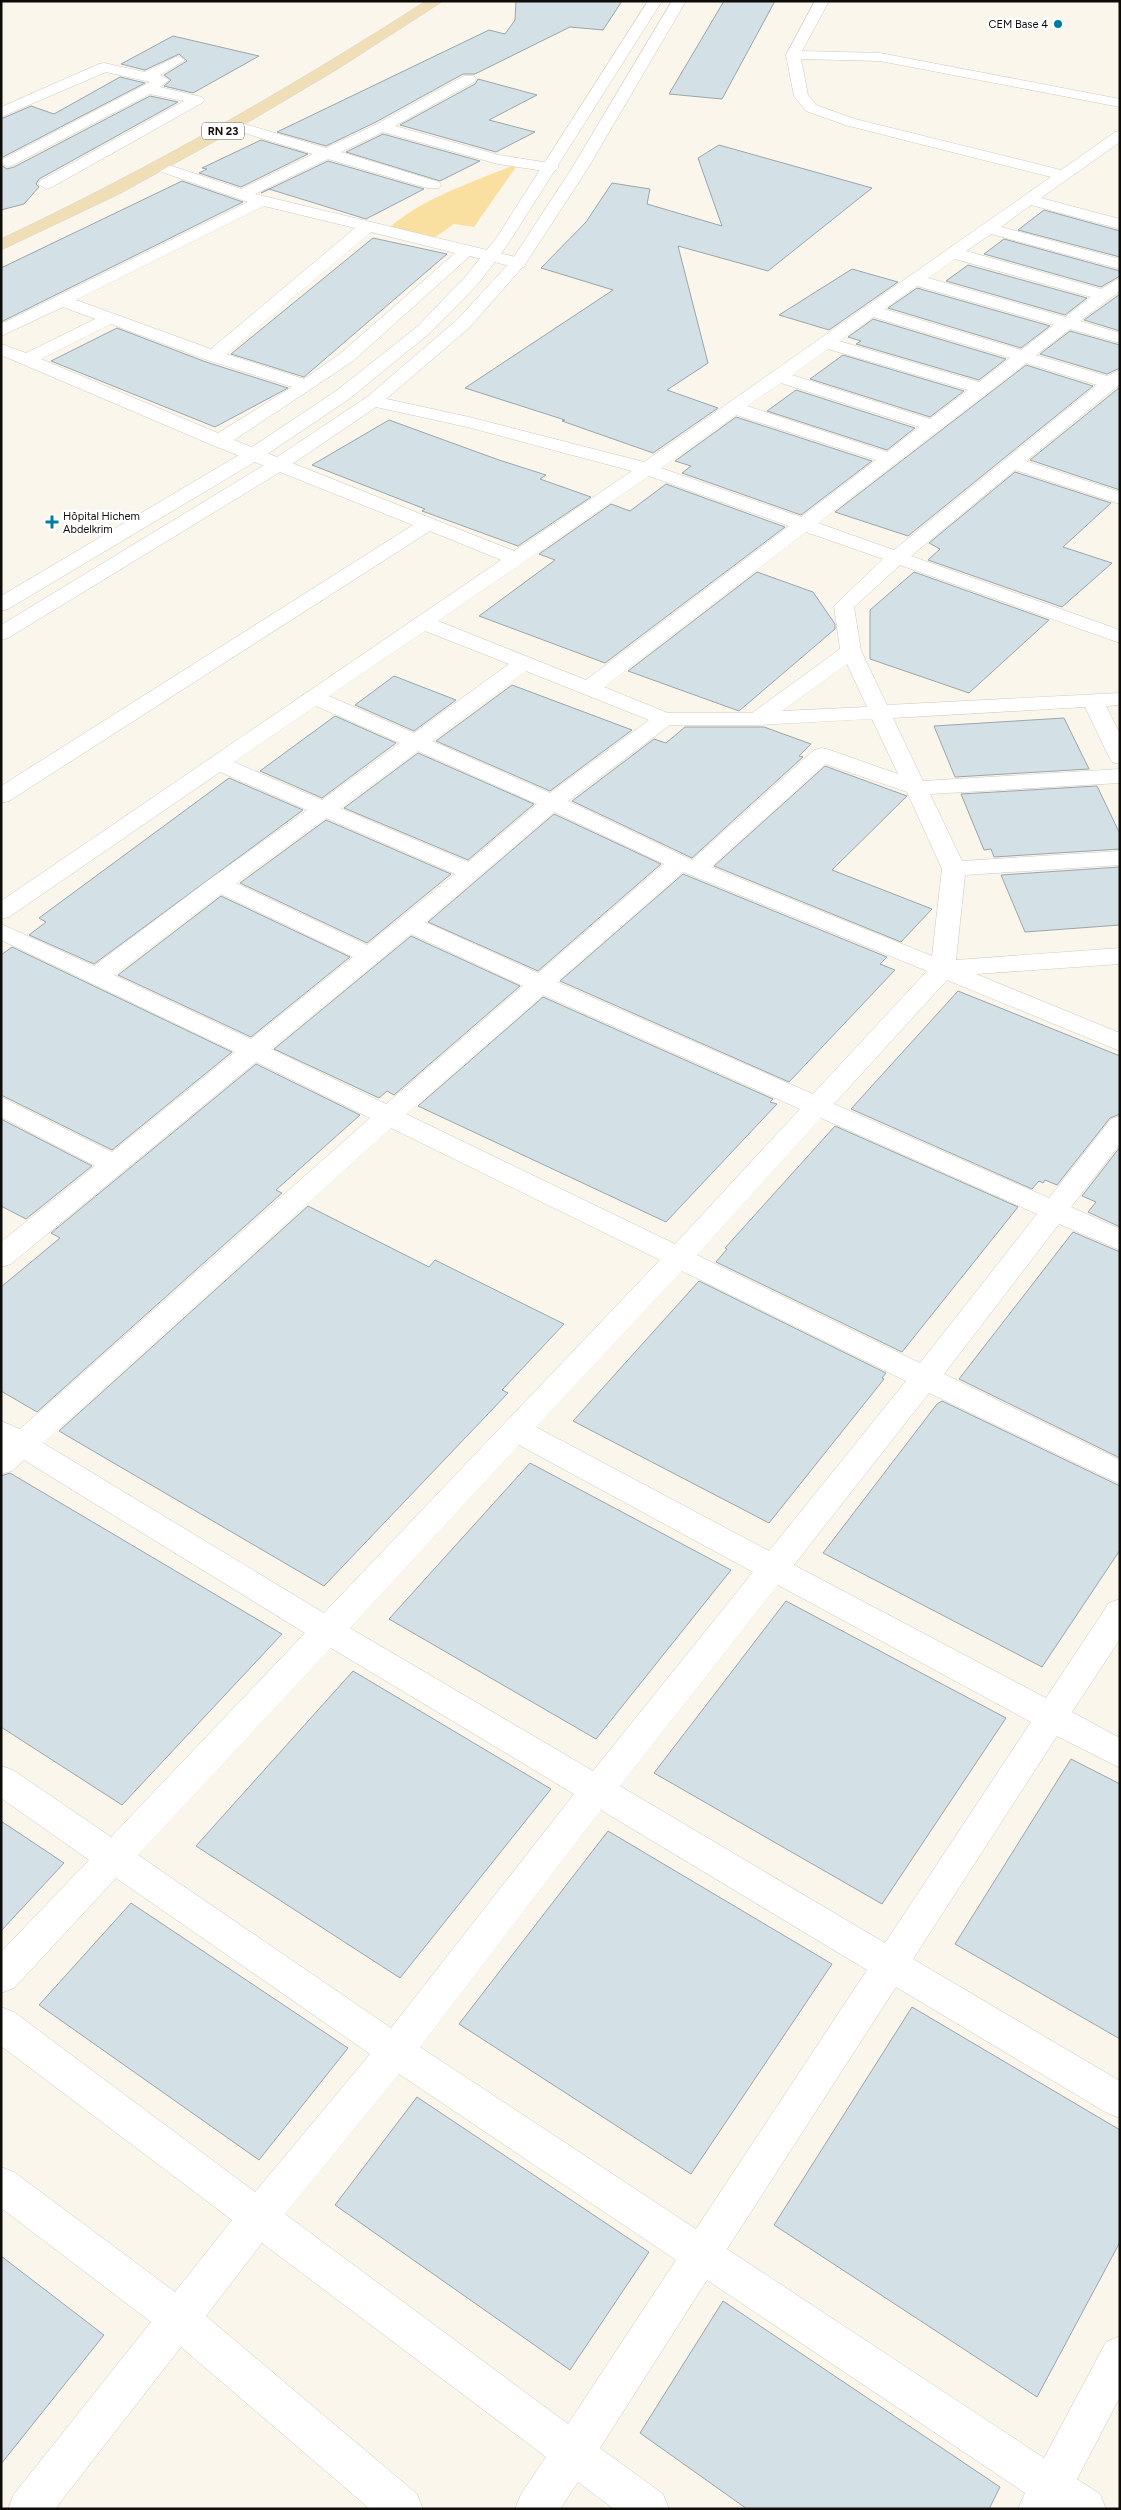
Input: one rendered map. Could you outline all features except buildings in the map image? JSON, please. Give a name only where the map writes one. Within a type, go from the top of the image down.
[{"type":"main road","name":"RN 23","points":[[60,197],[105,178],[219,117],[347,45],[418,1]]},
{"type":"main road","name":"RN 23","points":[[1,246],[105,196],[233,125],[358,51],[436,1]]},
{"type":"street","points":[[1,605],[177,503],[351,388],[403,348],[471,281],[491,258],[551,167],[655,1]]},
{"type":"street","points":[[1,634],[278,465],[373,401],[464,323],[518,262],[580,168],[679,1]]},
{"type":"street","points":[[822,1],[793,55],[801,96],[812,108],[850,122],[1063,175]]},
{"type":"street","points":[[793,55],[880,57],[1120,102]]},
{"type":"street","points":[[4,161],[147,82],[178,60]]},
{"type":"street","points":[[1,113],[104,68],[197,100],[46,184]]},
{"type":"street","points":[[242,194],[382,127],[469,79]]},
{"type":"street","points":[[233,125],[433,185]]},
{"type":"street","points":[[382,127],[498,160],[551,167]]},
{"type":"street","points":[[1120,135],[647,469],[219,764],[2,928],[96,976],[253,1050],[1120,1474]]},
{"type":"street","points":[[4,161],[46,184],[60,197]]},
{"type":"street","points":[[158,166],[262,201],[491,258],[518,262]]},
{"type":"street","points":[[1029,200],[1120,224]]},
{"type":"street","points":[[1,331],[262,201]]},
{"type":"street","points":[[213,356],[367,227]]},
{"type":"street","points":[[988,228],[1120,264]]},
{"type":"street","points":[[219,441],[306,386],[376,332],[466,251]]},
{"type":"street","points":[[953,253],[1104,295]]},
{"type":"street","points":[[915,280],[1120,338]]},
{"type":"street","points":[[588,689],[1120,283]]},
{"type":"street","points":[[64,301],[213,356],[306,386]]},
{"type":"street","points":[[871,311],[1023,357],[1115,379]]},
{"type":"street","points":[[26,360],[110,318]]},
{"type":"street","points":[[826,343],[982,389]]},
{"type":"street","points":[[1,350],[252,455],[517,559]]},
{"type":"street","points":[[779,376],[934,426]]},
{"type":"street","points":[[1,1977],[677,1259],[943,969],[954,869],[851,651],[844,606],[896,558],[1115,379]]},
{"type":"street","points":[[373,401],[469,422],[647,469],[1120,637]]},
{"type":"street","points":[[734,408],[890,459]]},
{"type":"street","points":[[1012,463],[1120,498]]},
{"type":"street","points":[[1,796],[428,524]]},
{"type":"street","points":[[424,623],[665,719],[757,719],[1120,699]]},
{"type":"street","points":[[757,719],[851,651]]},
{"type":"street","points":[[96,976],[218,884],[418,742],[524,663]]},
{"type":"street","points":[[315,698],[552,802],[688,866],[1120,1043]]},
{"type":"street","points":[[1094,701],[1120,758]]},
{"type":"street","points":[[8,1244],[114,1164],[471,872],[552,802],[665,719]]},
{"type":"street","points":[[1120,776],[916,788],[822,755],[688,866],[540,984],[8,1447],[327,1630],[1120,2101]]},
{"type":"street","points":[[219,764],[321,810],[471,872]]},
{"type":"street","points":[[954,869],[1120,858]]},
{"type":"street","points":[[218,884],[369,955]]},
{"type":"street","points":[[408,923],[540,984],[1120,1240]]},
{"type":"street","points":[[943,969],[1120,956]]},
{"type":"street","points":[[1,1106],[114,1164]]},
{"type":"street","points":[[29,2509],[259,2217],[396,2050],[597,1790],[924,1379],[1120,1125]]},
{"type":"street","points":[[516,1430],[1120,1754]]},
{"type":"street","points":[[536,2509],[1120,1612]]},
{"type":"street","points":[[1,1780],[396,2050],[702,2253],[1045,2497],[1085,2509]]},
{"type":"street","points":[[1,2024],[648,2509]]},
{"type":"street","points":[[1,2185],[178,2319],[402,2509]]},
{"type":"street","points":[[1045,2497],[1120,2356]]},
{"type":"shaded area","points":[[511,166],[516,167],[474,227],[454,224],[434,238],[390,227],[432,199]]},
{"type":"place","name":"CEM Base 4","points":[[1058,24]]},
{"type":"place","name":"Hôpital Hichem Abdelkrim","points":[[52,522]]}]
